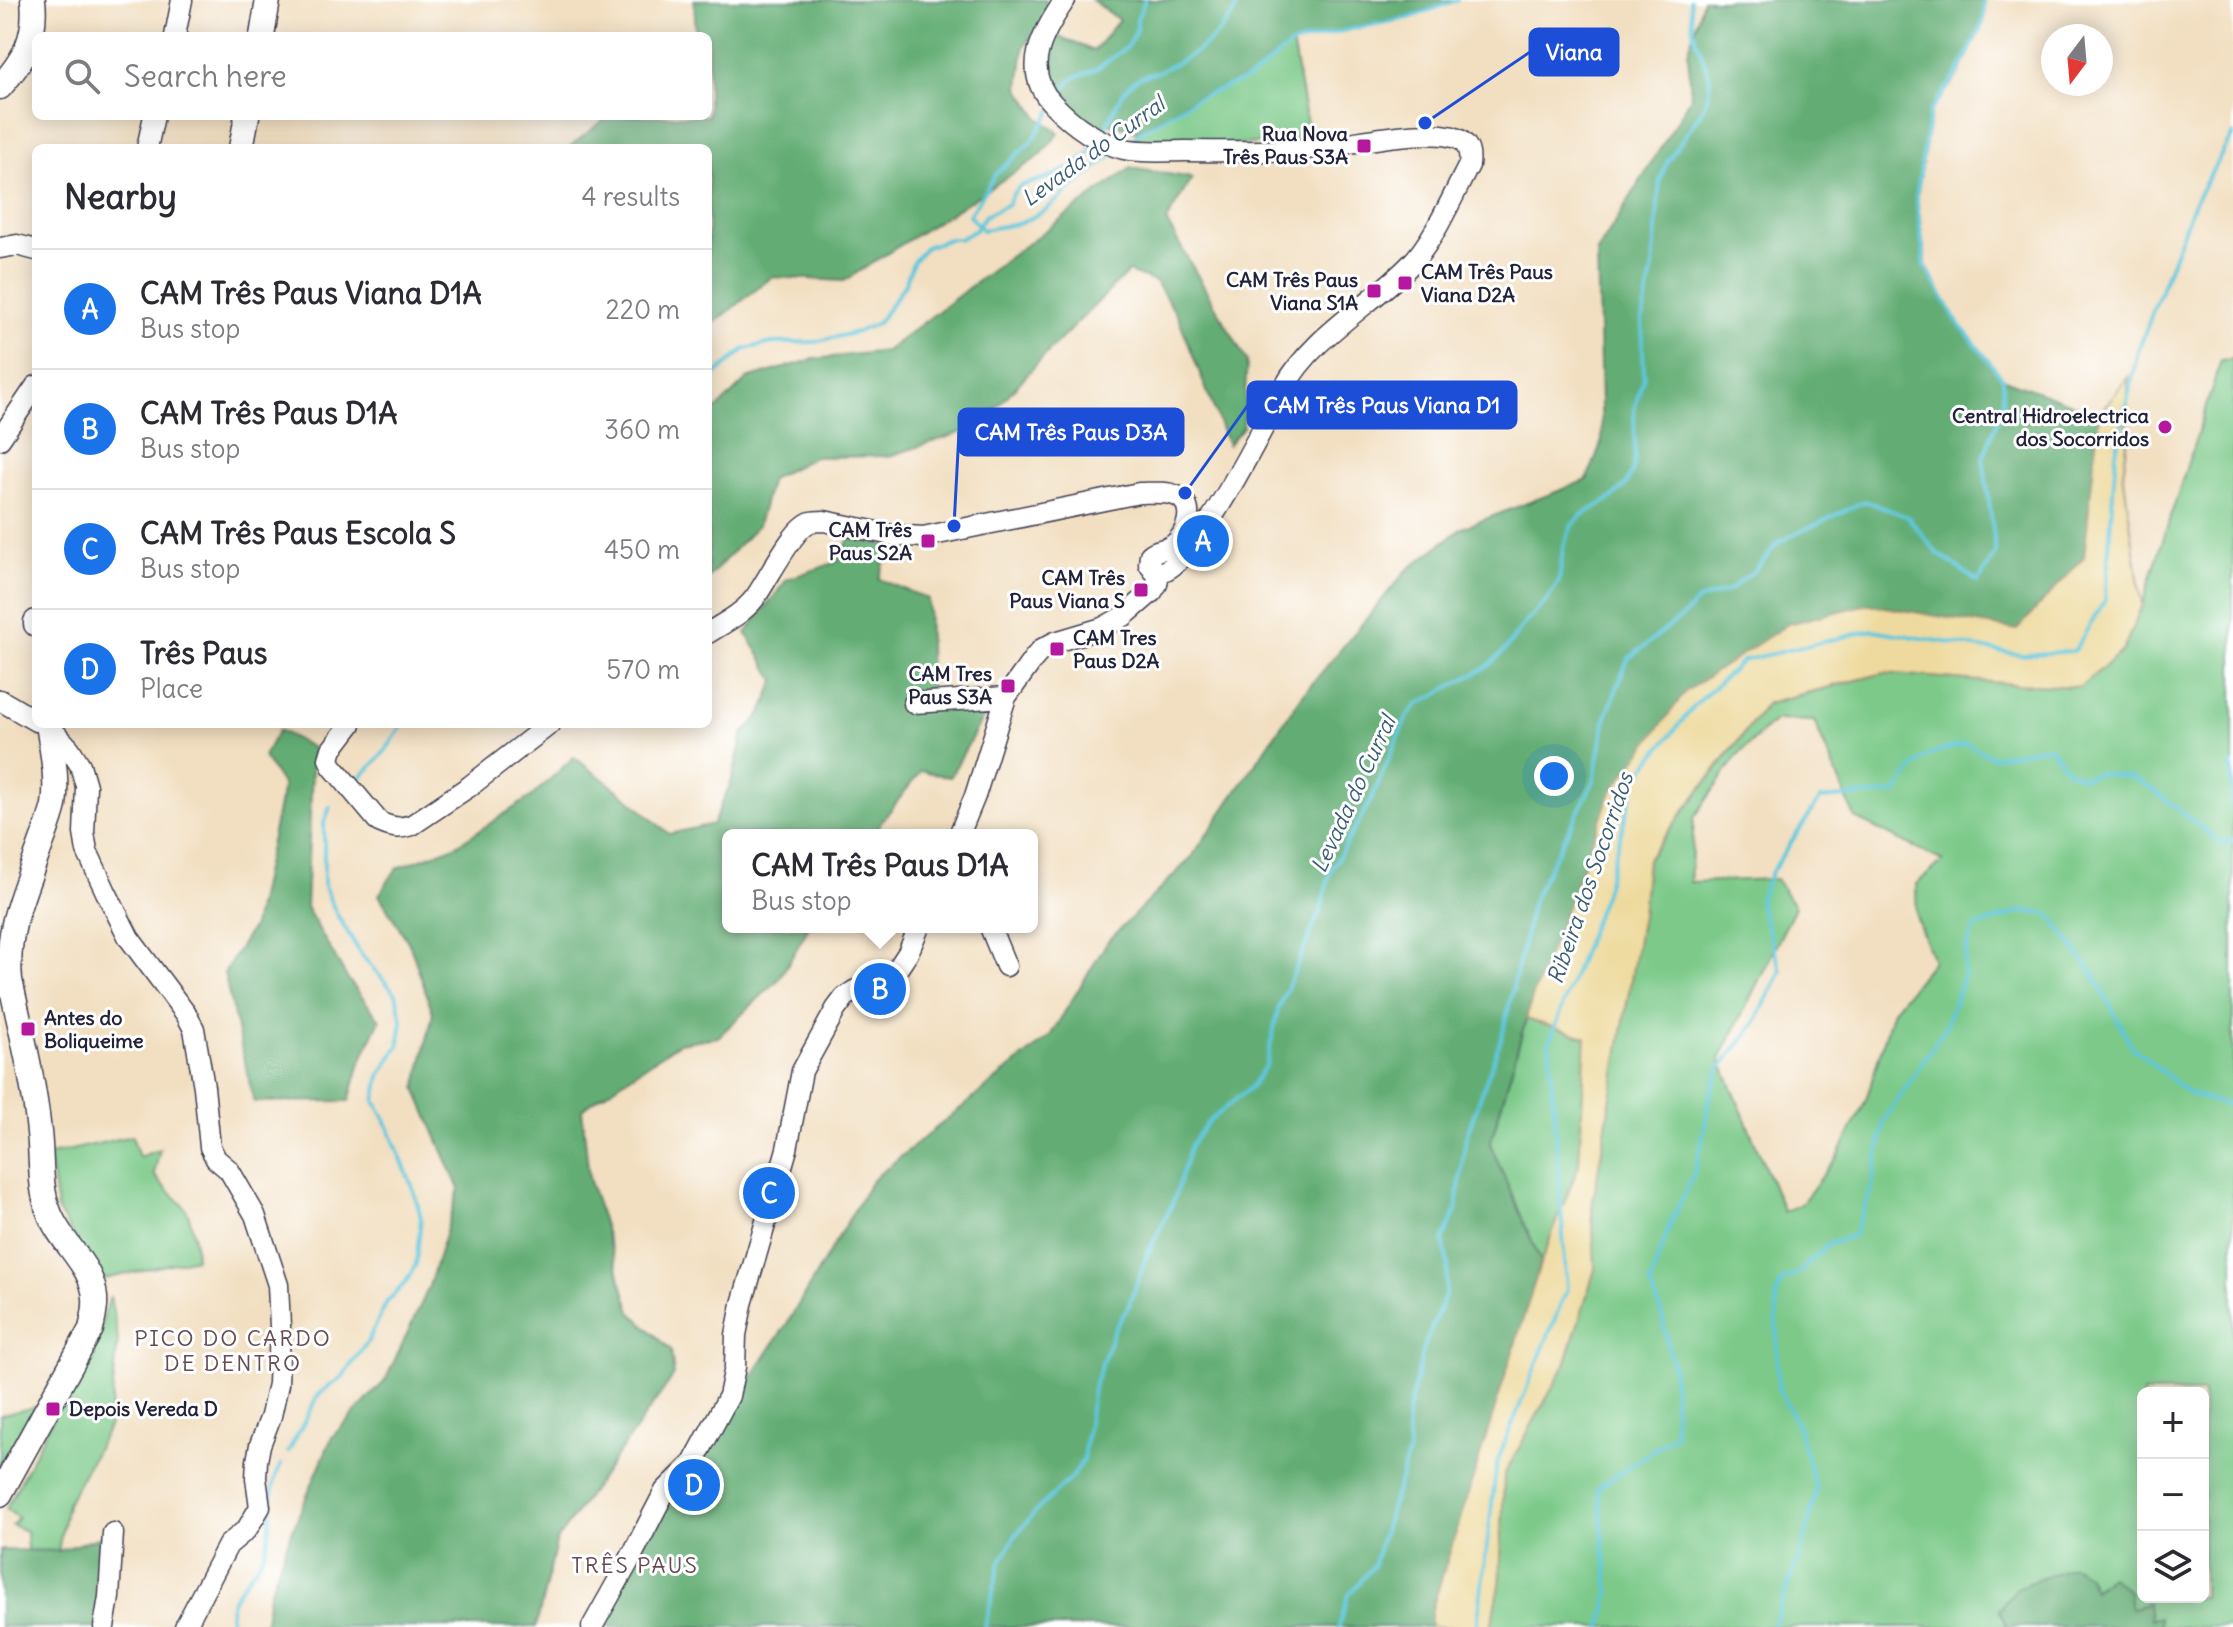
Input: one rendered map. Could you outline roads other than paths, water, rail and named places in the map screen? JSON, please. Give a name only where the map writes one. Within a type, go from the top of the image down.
[{"type":"main road","points":[[32,32],[33,0]]},
{"type":"main road","points":[[263,32],[268,0]]},
{"type":"main road","points":[[0,87],[18,67],[32,33]]},
{"type":"main road","points":[[242,144],[246,120]]},
{"type":"main road","points":[[0,1494],[91,1329],[96,1301],[87,1273],[55,1227],[48,1209],[40,1134],[8,959],[17,911],[53,808],[55,768],[49,728]]},
{"type":"street","points":[[176,32],[182,0]]},
{"type":"street","points":[[712,630],[740,613],[754,599],[794,538],[803,526],[812,521],[892,535],[923,537],[1139,493],[1169,494],[1185,502],[1189,515],[1178,541],[1150,555],[1149,564],[1154,571],[1167,571],[1194,542],[1234,484],[1286,383],[1314,348],[1411,264],[1429,240],[1469,165],[1466,144],[1455,137],[1423,135],[1310,149],[1136,151],[1100,141],[1044,95],[1037,73],[1038,49],[1045,31],[1065,0]]},
{"type":"street","points":[[148,144],[153,120]]},
{"type":"street","points":[[0,248],[17,245],[32,249]]},
{"type":"street","points":[[0,439],[32,392]]},
{"type":"street","points":[[961,829],[1006,697],[1042,649],[1102,628],[1124,616],[1152,592],[1159,572]]},
{"type":"street","points":[[914,703],[1006,697]]},
{"type":"street","points":[[0,700],[32,719]]},
{"type":"street","points":[[52,728],[80,765],[86,786],[84,833],[87,851],[100,879],[129,938],[194,1029],[210,1147],[216,1159],[229,1170],[255,1215],[278,1285],[278,1384],[257,1461],[260,1507],[247,1529],[228,1545],[185,1627]]},
{"type":"street","points":[[348,728],[332,749],[329,759],[379,822],[402,828],[412,825],[470,786],[545,728]]},
{"type":"street","points":[[592,1627],[665,1491],[693,1463],[729,1396],[742,1304],[787,1149],[802,1071],[845,997],[888,977],[908,953],[916,933]]},
{"type":"street","points":[[992,933],[1006,966]]},
{"type":"street","points":[[104,1627],[113,1533]]},
{"type":"waterway","name":"Levada do Curral","points":[[1059,99],[1071,79],[1096,69],[1127,47],[1137,28],[1137,19],[1145,0]]},
{"type":"waterway","points":[[1103,132],[1131,84],[1185,58],[1208,43],[1234,12],[1239,0]]},
{"type":"waterway","name":"Levada do Curral","points":[[1127,143],[1195,99],[1250,78],[1292,44],[1408,18],[1457,0]]},
{"type":"waterway","name":"Levada do Curral","points":[[985,1627],[1000,1563],[1015,1536],[1074,1475],[1083,1459],[1093,1388],[1114,1330],[1129,1305],[1147,1255],[1173,1202],[1191,1145],[1208,1122],[1251,1087],[1266,1065],[1278,1010],[1321,909],[1330,872],[1371,800],[1407,717],[1417,705],[1487,667],[1505,650],[1549,598],[1559,581],[1563,548],[1572,525],[1582,515],[1612,498],[1625,486],[1632,473],[1635,458],[1634,410],[1644,376],[1642,320],[1653,267],[1660,180],[1667,162],[1700,114],[1708,95],[1710,78],[1693,31],[1690,0]]},
{"type":"waterway","points":[[1339,1627],[1348,1596],[1373,1566],[1409,1451],[1407,1415],[1425,1344],[1445,1296],[1448,1265],[1443,1240],[1456,1211],[1466,1137],[1502,1036],[1534,897],[1594,781],[1606,717],[1628,659],[1700,600],[1730,590],[1755,570],[1779,542],[1865,501],[1908,517],[1936,552],[1978,582],[1996,553],[1983,458],[2003,406],[2003,379],[1956,320],[1925,266],[1916,197],[1930,111],[1958,73],[1983,22],[1984,0]]},
{"type":"waterway","name":"Levada do Curral","points":[[1052,110],[1032,141],[996,174],[969,215],[982,230],[1021,223],[1044,211],[1114,153]]},
{"type":"waterway","name":"Ribeira dos Socorridos","points":[[1477,1627],[1497,1462],[1567,1289],[1549,1042],[1605,892],[1636,778],[1694,706],[1742,661],[1873,630],[2022,655],[2074,651],[2105,600],[2116,452],[2138,351],[2193,205],[2233,134]]},
{"type":"waterway","points":[[712,378],[745,349],[772,343],[815,342],[857,332],[878,323],[905,284],[913,262],[926,247],[959,239],[975,230],[985,216],[1008,204],[1020,186],[1072,167],[1089,154],[1096,143]]},
{"type":"waterway","points":[[355,782],[386,750],[400,728]]},
{"type":"waterway","points":[[1602,1627],[1609,1592],[1598,1488],[1675,1435],[1673,1367],[1660,1308],[1650,1284],[1669,1227],[1695,1171],[1708,1101],[1719,1070],[1754,1025],[1781,971],[1759,901],[1772,871],[1820,799],[1896,793],[1924,758],[1967,744],[1992,757],[2050,747],[2068,771],[2083,777],[2100,773],[2133,778],[2152,789],[2222,844],[2233,840]]},
{"type":"waterway","points":[[2233,764],[2233,816]]},
{"type":"waterway","points":[[288,1452],[319,1394],[343,1376],[368,1341],[387,1302],[406,1282],[416,1264],[421,1218],[414,1191],[375,1101],[380,1076],[399,1044],[402,1020],[396,994],[362,956],[324,886],[324,823],[330,807]]},
{"type":"waterway","points":[[1773,1627],[1805,1540],[1816,1489],[1798,1427],[1778,1387],[1776,1295],[1782,1281],[1800,1272],[1827,1245],[1854,1235],[1872,1187],[1884,1121],[1945,1028],[1964,974],[1966,947],[1975,927],[2022,911],[2049,914],[2095,976],[2132,1047],[2188,1093],[2233,1107]]},
{"type":"waterway","points":[[232,1627],[231,1605],[265,1550],[276,1475],[281,1464]]},
{"type":"place","name":"Viana","points":[[1425,123]]},
{"type":"place","name":"Rua Nova Três Paus S3A","points":[[1364,146]]},
{"type":"place","name":"CAM Três Paus Viana D2A","points":[[1405,283]]},
{"type":"place","name":"CAM Três Paus Viana S1A","points":[[1374,291]]},
{"type":"place","name":"Central Hidroelectrica dos Socorridos","points":[[2165,427]]},
{"type":"place","name":"CAM Três Paus Viana D1","points":[[1185,493]]},
{"type":"place","name":"CAM Três Paus D3A","points":[[954,526]]},
{"type":"place","name":"CAM Três Paus S2A","points":[[928,541]]},
{"type":"place","name":"CAM Três Paus Viana D1A","points":[[1203,541]]},
{"type":"place","name":"CAM Três Paus Viana S","points":[[1141,590]]},
{"type":"place","name":"CAM Tres Paus D2A","points":[[1057,649]]},
{"type":"place","name":"CAM Tres Paus S3A","points":[[1008,686]]},
{"type":"place","name":"CAM Três Paus D1A","points":[[880,989]]},
{"type":"place","name":"Antes do Boliqueime","points":[[28,1029]]},
{"type":"place","name":"CAM Três Paus Escola S","points":[[769,1193]]},
{"type":"place","name":"Depois Vereda D","points":[[53,1409]]},
{"type":"place","name":"Três Paus","points":[[694,1485]]},
{"type":"district","name":"PICO DO CARDO DE DENTRO","points":[[233,1350]]},
{"type":"district","name":"TRÊS PAUS","points":[[635,1565]]}]
